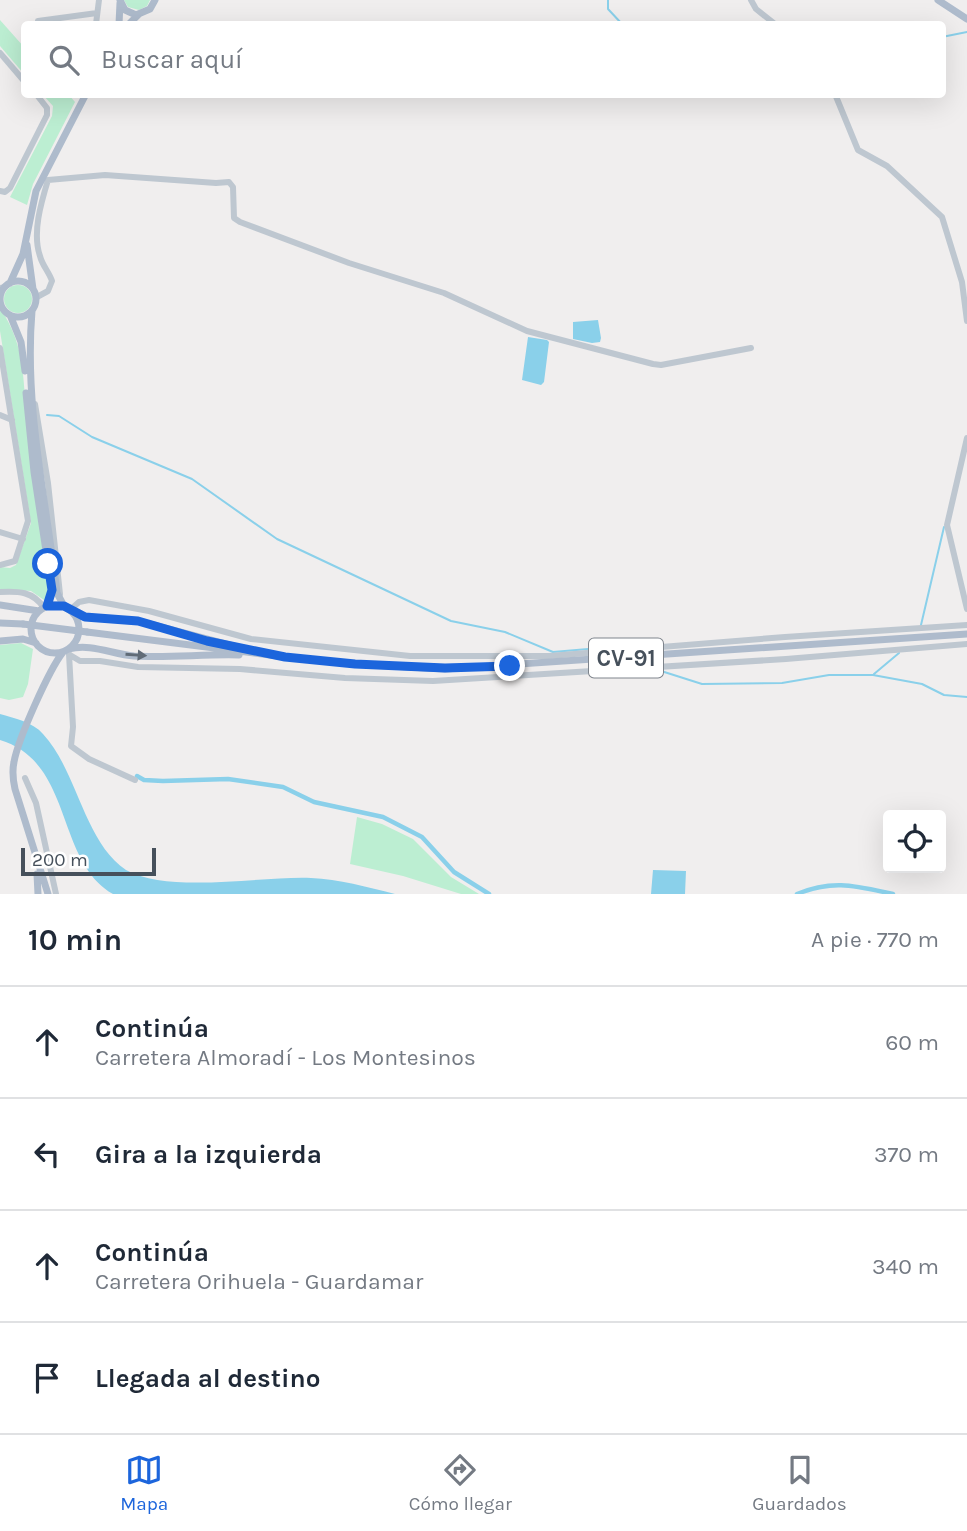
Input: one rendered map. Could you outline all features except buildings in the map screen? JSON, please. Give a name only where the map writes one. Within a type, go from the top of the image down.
[{"type":"main road","points":[[132,21],[150,9],[155,0]]},
{"type":"main road","points":[[938,0],[967,19]]},
{"type":"main road","points":[[120,1],[128,12],[139,14]]},
{"type":"main road","points":[[119,21],[120,1]]},
{"type":"main road","points":[[36,643],[31,626],[52,590],[34,472],[25,362],[18,331],[0,301],[5,286],[19,265],[36,191],[84,98]]},
{"type":"main road","points":[[27,234],[27,255],[37,298],[32,311],[31,393],[57,593],[79,623],[79,635],[49,676],[16,751],[13,771],[15,789],[48,894]]},
{"type":"main road","points":[[5,286],[23,282],[33,289]]},
{"type":"main road","points":[[10,315],[24,316],[32,311]]},
{"type":"main road","points":[[0,605],[67,607],[85,617],[138,621],[207,641],[285,657]]},
{"type":"main road","name":"CV-91","points":[[0,623],[285,657],[355,664],[445,668],[967,634]]},
{"type":"main road","points":[[0,641],[23,639],[36,643],[50,662],[49,676]]},
{"type":"main road","points":[[43,650],[57,653],[84,646],[148,656],[285,657]]},
{"type":"main road","points":[[37,863],[38,894]]},
{"type":"street","points":[[96,21],[99,0]]},
{"type":"street","points":[[751,0],[756,9],[771,21]]},
{"type":"street","points":[[38,21],[97,13]]},
{"type":"street","points":[[0,52],[21,77]]},
{"type":"street","points":[[2,191],[10,188],[48,111],[39,98]]},
{"type":"street","points":[[837,98],[858,150],[887,166],[944,220],[962,282],[967,321]]},
{"type":"street","points":[[37,298],[48,291],[52,281],[40,258],[38,245],[38,222],[48,180],[105,175],[229,182],[233,187],[234,218],[240,222],[349,263],[444,293],[527,331],[657,365],[751,348]]},
{"type":"street","points":[[0,348],[28,521],[15,561],[12,564],[0,565]]},
{"type":"street","points":[[0,415],[12,419]]},
{"type":"street","points":[[967,438],[947,525],[967,609]]},
{"type":"street","points":[[0,532],[23,539]]},
{"type":"street","points":[[0,592],[31,594],[43,608]]},
{"type":"street","points":[[67,607],[89,600],[161,614],[251,639],[410,656],[549,656],[967,625]]},
{"type":"street","points":[[67,651],[80,661],[138,667],[240,669],[311,676],[433,681],[786,659],[967,644]]},
{"type":"street","points":[[67,651],[73,727],[71,746],[89,759],[135,780]]},
{"type":"street","points":[[25,778],[36,803],[56,894]]},
{"type":"green space","points":[[124,0],[150,0],[147,6],[139,10],[128,7]]},
{"type":"green space","points":[[0,20],[21,44],[21,70],[0,46]]},
{"type":"green space","points":[[46,98],[72,98],[75,102],[33,184],[27,205],[10,197],[52,116],[53,106]]},
{"type":"green space","points":[[18,285],[28,289],[32,299],[28,309],[18,313],[8,309],[4,299],[8,289]]},
{"type":"green space","points":[[0,308],[9,323],[20,353],[48,591],[44,600],[31,591],[0,589],[0,567],[10,568],[16,565],[31,523],[0,331]]},
{"type":"green space","points":[[21,643],[33,649],[28,684],[23,697],[9,700],[0,698],[0,645]]},
{"type":"green space","points":[[357,817],[382,824],[413,839],[451,877],[479,894],[461,894],[403,876],[350,864]]},
{"type":"water","points":[[598,320],[600,342],[573,339],[573,322]]},
{"type":"water","points":[[528,337],[549,342],[544,382],[541,385],[522,380]]},
{"type":"water","points":[[0,714],[29,723],[43,734],[64,766],[100,842],[126,870],[144,877],[190,883],[322,879],[395,894],[113,894],[95,879],[81,859],[53,790],[41,769],[24,752],[0,740]]},
{"type":"water","points":[[653,870],[686,871],[685,894],[651,894]]},
{"type":"waterway","points":[[608,0],[608,9],[619,21]]},
{"type":"waterway","points":[[946,36],[967,32]]},
{"type":"waterway","points":[[47,415],[59,416],[92,437],[192,479],[277,539],[451,621],[505,632],[553,652],[635,645]]},
{"type":"waterway","points":[[921,625],[944,527]]},
{"type":"waterway","points":[[874,674],[899,653]]},
{"type":"waterway","points":[[658,670],[702,684],[782,683],[829,675],[873,675],[922,684],[944,695],[967,697]]},
{"type":"waterway","points":[[137,776],[144,780],[163,781],[228,779],[283,787],[314,802],[383,817],[422,837],[454,872],[489,894]]},
{"type":"waterway","points":[[797,894],[833,885],[893,894]]},
{"type":"route","points":[[48,564],[52,590],[47,606],[64,606],[79,616],[138,621],[207,641],[285,657],[355,664],[445,668],[510,666]]}]
